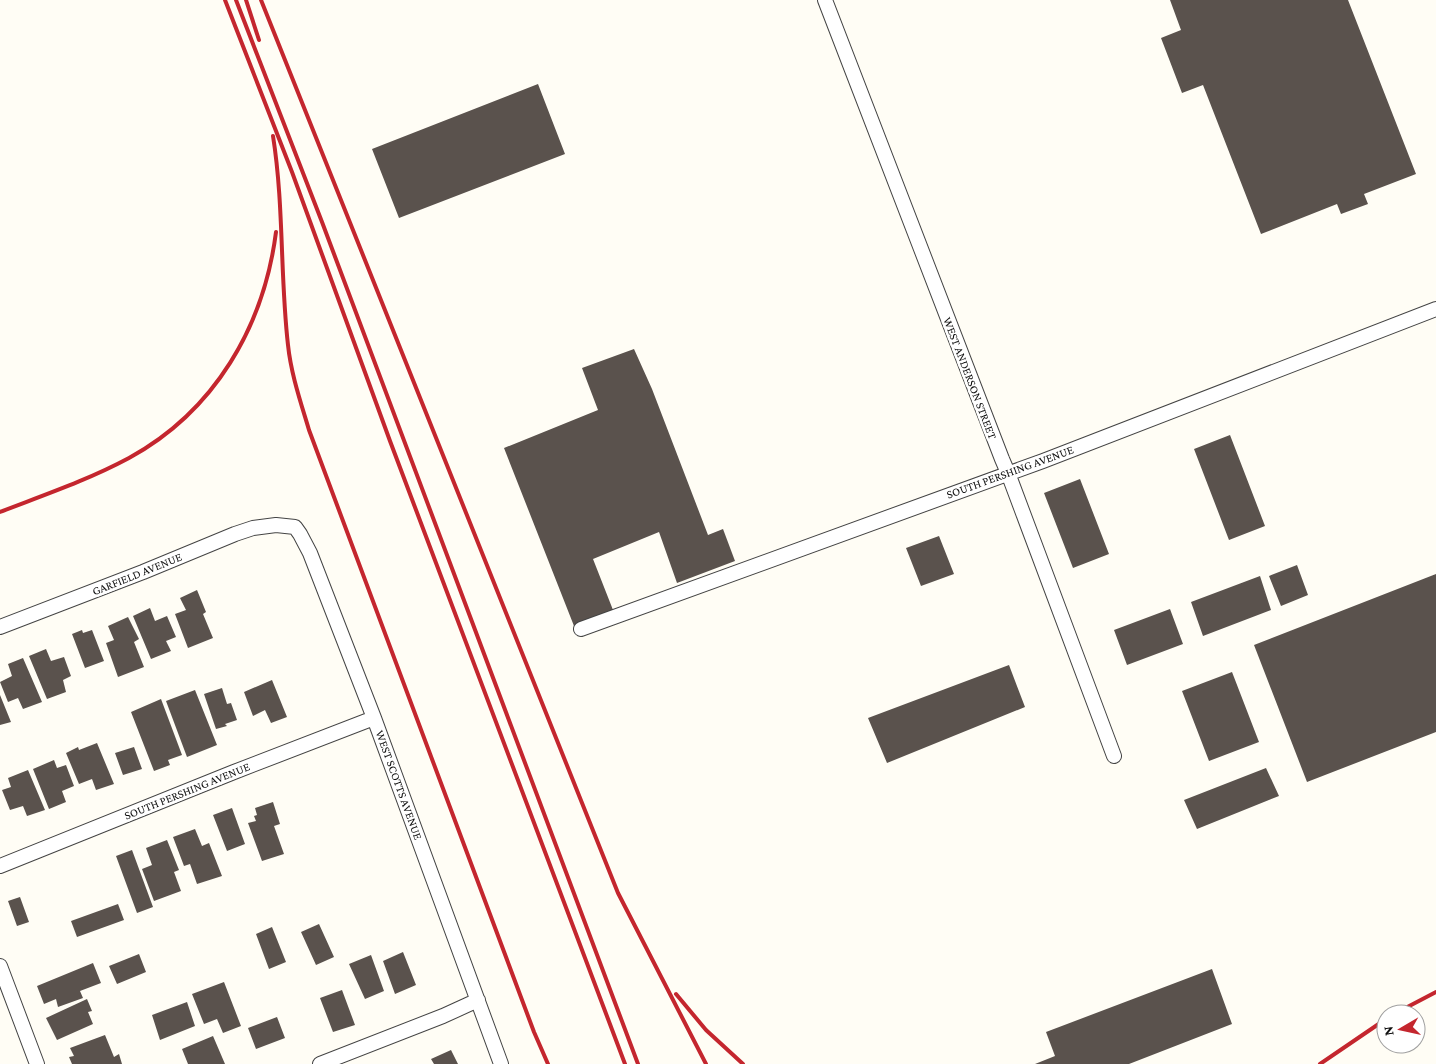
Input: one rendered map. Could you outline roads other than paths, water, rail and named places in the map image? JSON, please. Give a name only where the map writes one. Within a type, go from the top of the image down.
[{"type":"street","name":"WEST ANDERSON STREET","points":[[824,0],[1008,473],[1114,756]]},
{"type":"street","name":"SOUTH PERSHING AVENUE","points":[[581,629],[1043,461],[1436,309]]},
{"type":"street","name":"GARFIELD AVENUE","points":[[0,627],[144,572],[235,534],[253,528],[276,525]]},
{"type":"street","name":"WEST SCOTTS AVENUE","points":[[276,525],[295,527],[310,553],[374,718],[501,1064]]},
{"type":"street","name":"SOUTH PERSHING AVENUE","points":[[0,866],[374,718]]},
{"type":"street","points":[[0,966],[37,1064]]},
{"type":"street","points":[[320,1064],[443,1016],[478,1000]]},
{"type":"railway","points":[[225,0],[292,172],[390,441],[625,1064]]},
{"type":"railway","points":[[236,0],[322,222],[638,1064]]},
{"type":"railway","points":[[246,0],[259,40]]},
{"type":"railway","points":[[261,0],[618,893],[706,1064]]},
{"type":"railway","points":[[273,136],[279,188],[288,345],[291,367],[309,430],[534,1032],[548,1064]]},
{"type":"railway","points":[[0,512],[82,480],[129,458],[160,439],[187,416],[210,391],[230,363],[247,332],[260,300],[270,267],[276,232]]},
{"type":"railway","points":[[1413,1004],[1436,992]]},
{"type":"railway","points":[[676,994],[706,1030],[743,1064]]},
{"type":"railway","points":[[1320,1064],[1376,1026]]}]
